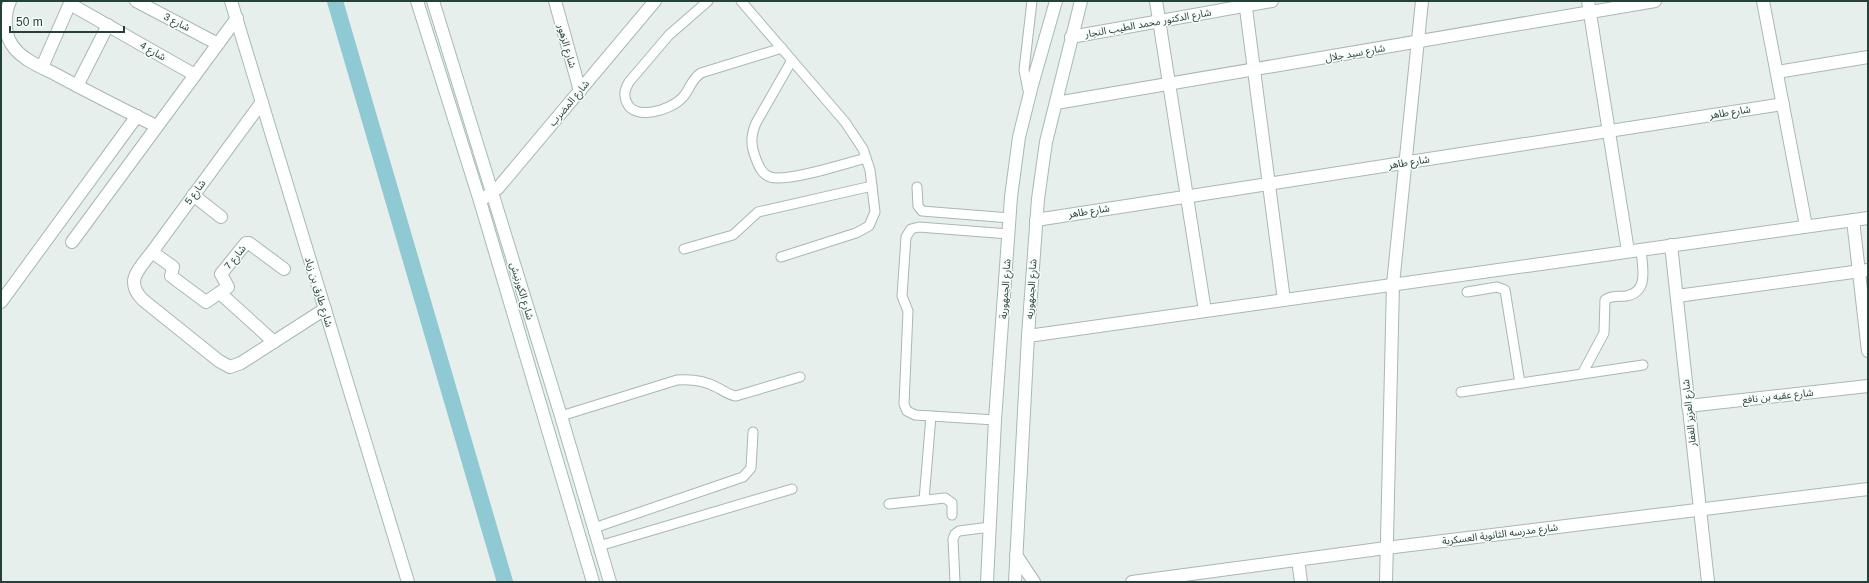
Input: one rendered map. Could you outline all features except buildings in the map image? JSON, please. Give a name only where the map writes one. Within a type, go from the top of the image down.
[{"type":"street","points":[[10,1],[5,21],[7,34],[12,45],[20,54],[77,86],[156,126]]},
{"type":"street","name":"شارع 3","points":[[136,1],[218,44]]},
{"type":"street","name":"شارع طارق بن زياد","points":[[231,1],[408,582]]},
{"type":"street","name":"شارع الكورنيش","points":[[417,1],[480,201],[593,582]]},
{"type":"street","name":"شارع الكورنيش","points":[[433,1],[491,194],[561,416],[610,582]]},
{"type":"street","name":"شارع الزهور","points":[[555,1],[580,91]]},
{"type":"street","name":"شارع المضرب","points":[[480,201],[491,194],[655,1]]},
{"type":"street","name":"شارع الجمهورية","points":[[987,582],[995,420],[1010,218],[1020,137],[1055,1]]},
{"type":"street","name":"شارع الجمهوريه","points":[[1015,582],[1028,336],[1036,220],[1046,142],[1081,1]]},
{"type":"street","points":[[1156,1],[1204,311]]},
{"type":"street","name":"شارع الدكتور محمد الطيب النجار","points":[[1071,37],[1245,3],[1272,1]]},
{"type":"street","points":[[1386,582],[1393,284],[1422,1]]},
{"type":"street","name":"شارع سيد جلال","points":[[1056,103],[1418,42],[1588,7],[1654,1]]},
{"type":"street","points":[[1763,1],[1806,226]]},
{"type":"street","points":[[42,67],[70,2]]},
{"type":"street","name":"شارع 4","points":[[70,2],[195,75]]},
{"type":"street","points":[[1245,3],[1284,300]]},
{"type":"street","points":[[1588,7],[1628,251]]},
{"type":"street","points":[[72,242],[237,18]]},
{"type":"street","points":[[77,86],[108,25]]},
{"type":"street","points":[[1777,72],[1868,57]]},
{"type":"street","name":"شارع 5","points":[[262,102],[152,252],[136,275],[133,285],[136,293],[143,300],[225,365],[235,366],[274,342]]},
{"type":"street","name":"شارع طاهر","points":[[1036,220],[1783,104]]},
{"type":"street","points":[[1,302],[137,116]]},
{"type":"street","points":[[193,195],[221,217]]},
{"type":"street","points":[[1028,336],[1868,218]]},
{"type":"street","points":[[1853,220],[1864,271],[1868,351]]},
{"type":"street","name":"شارع 7","points":[[220,293],[228,286],[221,274],[246,243],[249,243],[284,269]]},
{"type":"street","name":"شارع العزيز الغفار","points":[[1671,245],[1708,582]]},
{"type":"street","points":[[152,252],[173,267],[170,276],[205,301],[209,301],[220,293],[274,342],[325,310]]},
{"type":"street","points":[[1676,296],[1864,271]]},
{"type":"street","name":"شارع عقبه بن نافع","points":[[1688,406],[1868,386]]},
{"type":"street","name":"شارع مدرسه الثانوية العسكرية","points":[[1132,582],[1386,548],[1868,490]]},
{"type":"street","points":[[1016,555],[1034,582]]},
{"type":"street","points":[[1298,560],[1301,582]]},
{"type":"lane","points":[[708,1],[669,35],[629,82],[625,89],[625,97],[627,104],[632,110],[646,114],[674,105],[682,98],[691,81],[701,73],[782,48]]},
{"type":"lane","points":[[741,1],[858,140],[866,158],[872,186],[874,212],[869,226],[863,230],[781,257]]},
{"type":"lane","points":[[1030,97],[1024,70],[1032,1]]},
{"type":"lane","points":[[792,60],[756,124],[752,135],[751,147],[762,172],[769,177],[783,179],[866,158]]},
{"type":"lane","points":[[684,249],[733,235],[758,212],[872,186]]},
{"type":"lane","points":[[917,187],[918,206],[922,211],[1010,218]]},
{"type":"lane","points":[[995,420],[911,414],[905,408],[908,311],[902,296],[908,233],[911,229],[919,226],[1009,234]]},
{"type":"lane","points":[[1582,374],[1604,333],[1605,300],[1609,297],[1632,295],[1641,286],[1644,278],[1641,249]]},
{"type":"lane","points":[[1479,272],[1482,290]]},
{"type":"lane","points":[[1467,292],[1500,287],[1507,293],[1520,383]]},
{"type":"lane","points":[[1461,392],[1643,365]]},
{"type":"lane","points":[[561,416],[677,380],[691,379],[706,382],[736,396],[800,377]]},
{"type":"lane","points":[[924,500],[931,416]]},
{"type":"lane","points":[[594,528],[743,477],[751,468],[753,432]]},
{"type":"lane","points":[[599,546],[792,489]]},
{"type":"lane","points":[[889,504],[947,499],[952,503],[952,515]]},
{"type":"lane","points":[[955,582],[953,539],[955,534],[959,531],[990,528]]},
{"type":"waterway","points":[[335,1],[505,582]]}]
